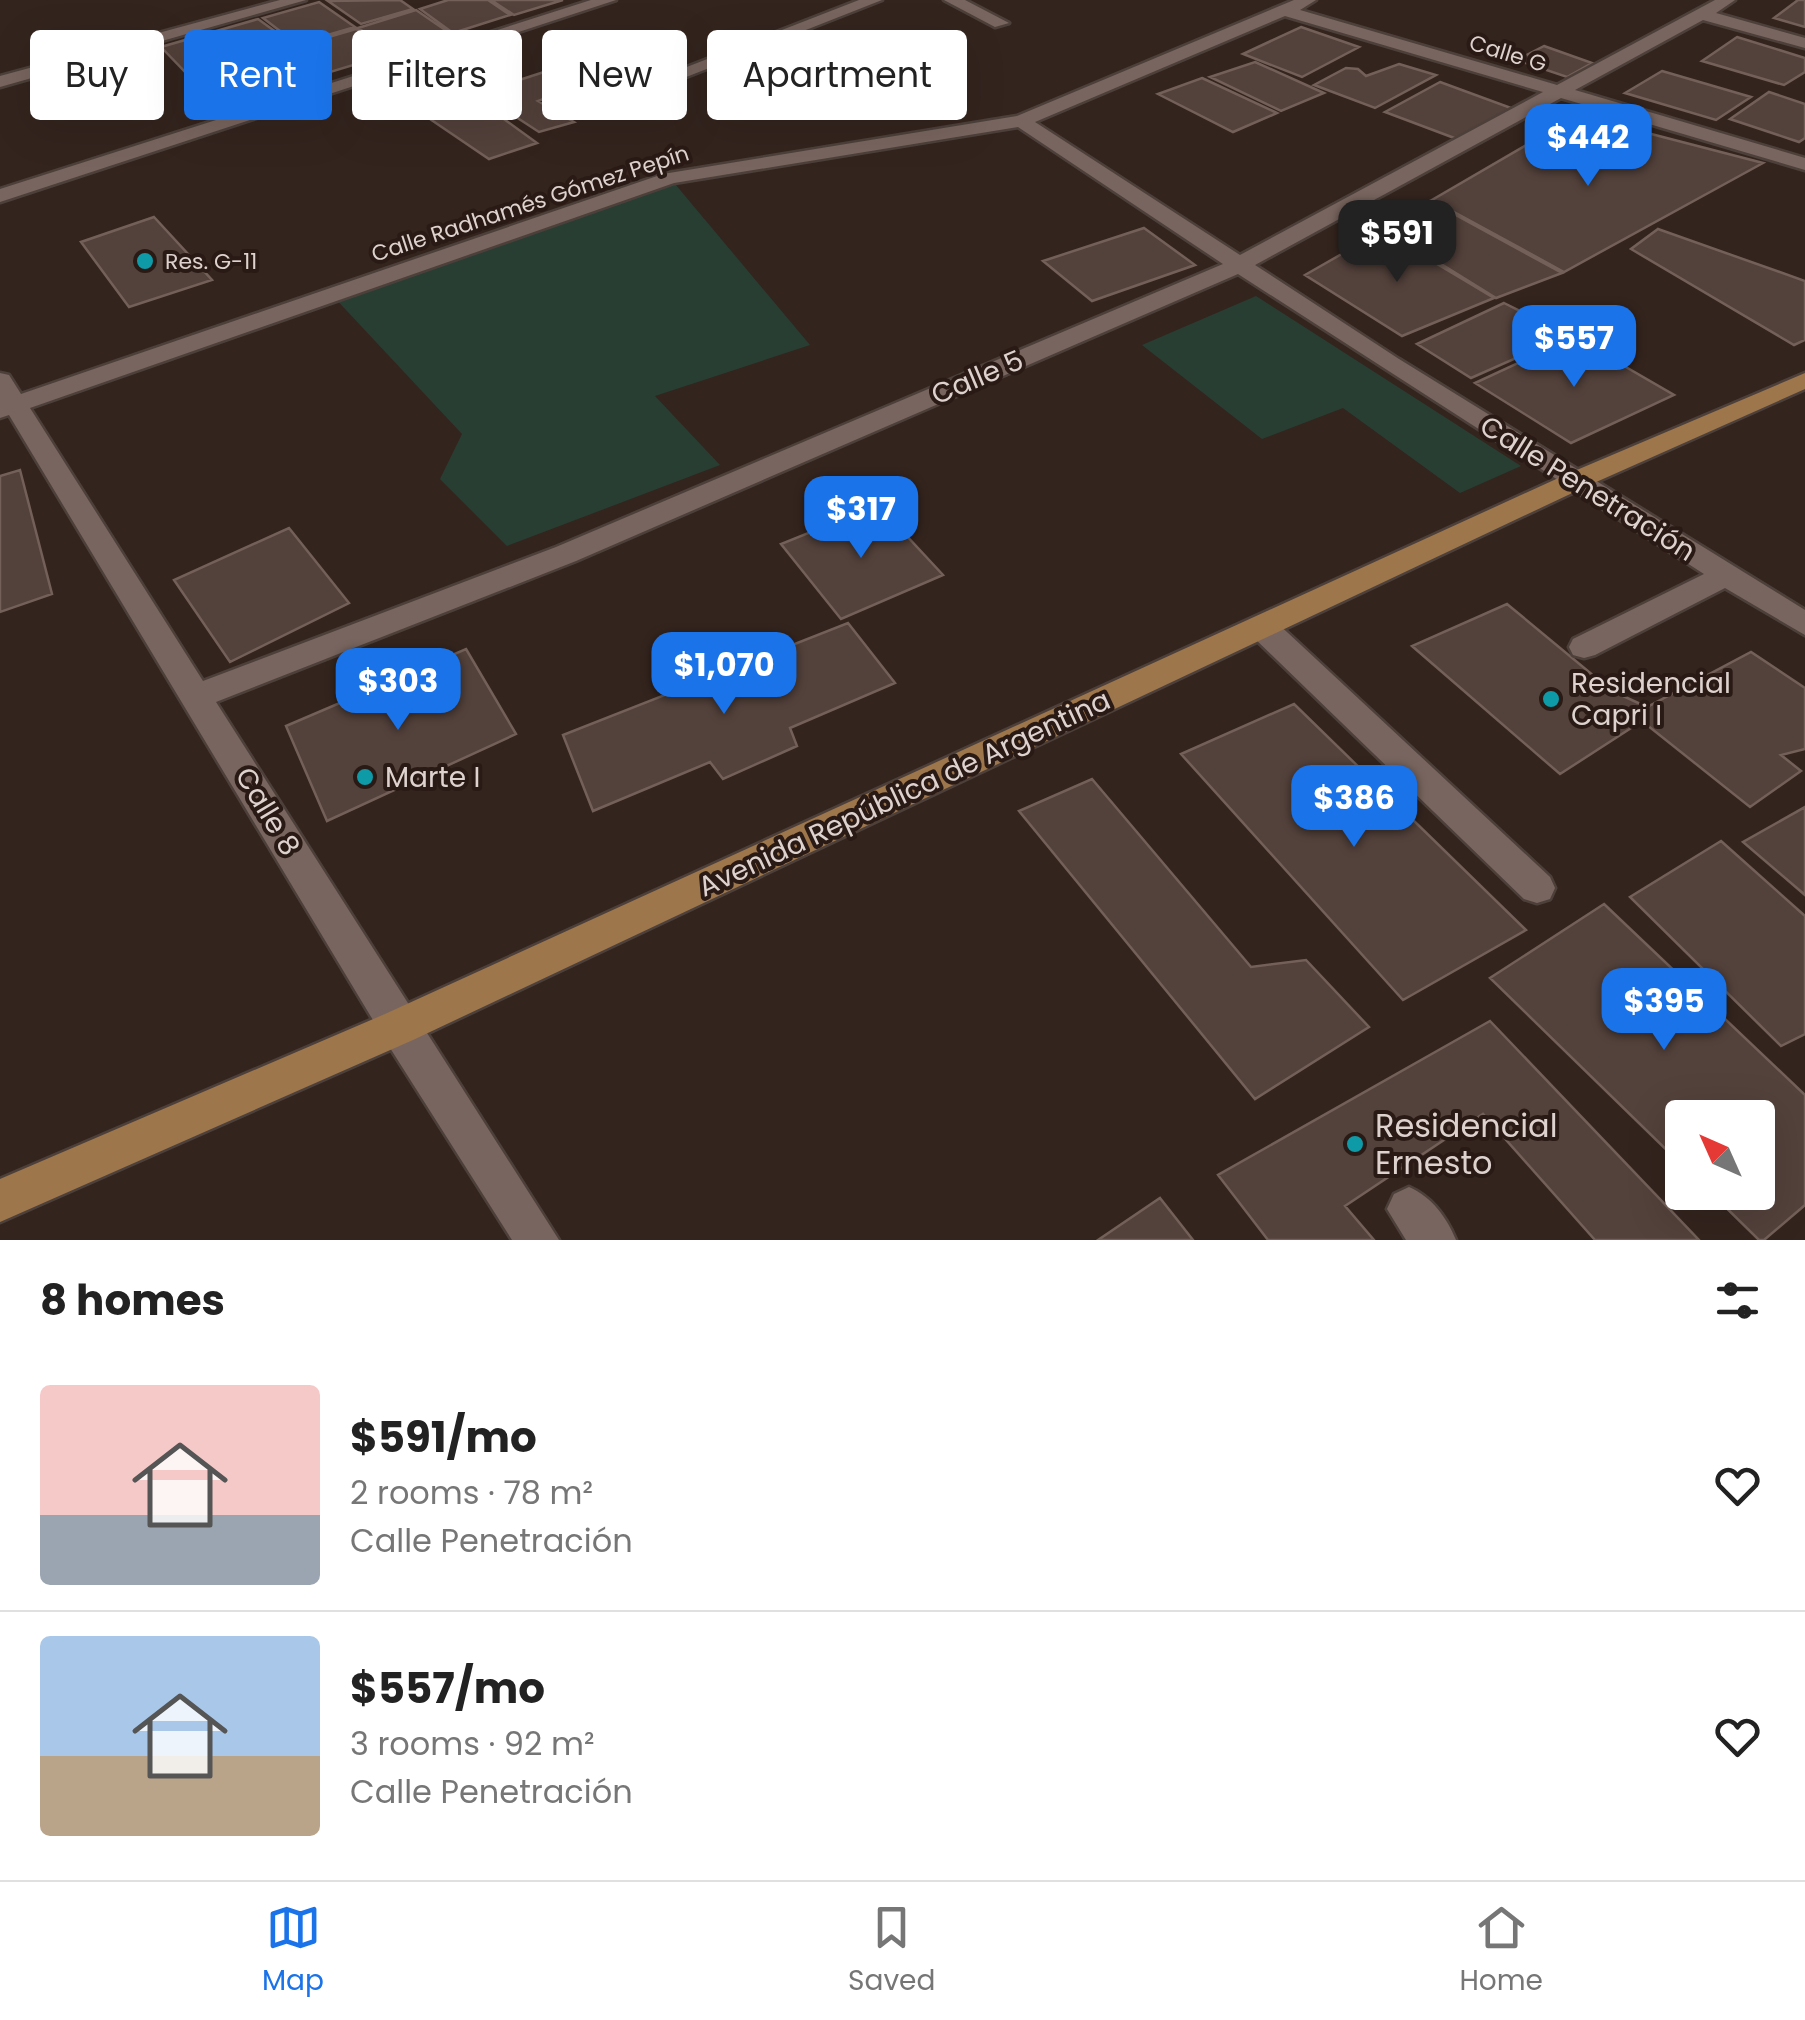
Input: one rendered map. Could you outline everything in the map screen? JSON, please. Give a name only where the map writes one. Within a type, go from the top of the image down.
[{"type":"main road","name":"Avenida República de Argentina","points":[[0,1200],[399,1027],[1575,481],[1805,380]]},
{"type":"street","points":[[0,82],[298,0]]},
{"type":"street","points":[[0,196],[608,0]]},
{"type":"street","points":[[687,71],[874,0]]},
{"type":"street","points":[[952,0],[1000,23]]},
{"type":"street","name":"Calle G","points":[[1257,0],[1805,164]]},
{"type":"street","name":"Calle Radhamés Gómez Pepín","points":[[5,398],[670,178],[1021,122],[1308,0]]},
{"type":"street","name":"Calle 5","points":[[198,696],[566,554],[1239,265],[1727,0]]},
{"type":"street","points":[[1702,14],[1805,43]]},
{"type":"street","name":"Calle Penetración","points":[[1021,122],[1575,481],[1805,624]]},
{"type":"street","name":"Calle 8","points":[[5,398],[198,696],[399,1027],[537,1240]]},
{"type":"street","points":[[1584,646],[1726,575]]},
{"type":"street","points":[[1262,627],[1537,888]]},
{"type":"green space","points":[[670,178],[810,345],[655,396],[720,465],[507,546],[440,479],[462,434],[332,295]]},
{"type":"green space","points":[[1256,296],[1521,466],[1460,493],[1343,408],[1262,439],[1142,345]]},
{"type":"building","points":[[400,0],[413,9],[361,24],[328,1]]},
{"type":"building","points":[[448,0],[488,0],[510,15],[462,30],[449,30],[420,9]]},
{"type":"building","points":[[491,0],[563,0],[514,15]]},
{"type":"building","points":[[1798,0],[1805,0],[1805,27],[1774,18]]},
{"type":"building","points":[[319,2],[355,27],[332,34],[332,30],[279,30],[263,18]]},
{"type":"building","points":[[416,10],[445,30],[361,30],[358,28]]},
{"type":"building","points":[[258,19],[273,30],[220,30]]},
{"type":"building","points":[[1301,27],[1359,47],[1302,77],[1243,54]]},
{"type":"building","points":[[352,30],[352,65],[332,71],[332,36]]},
{"type":"building","points":[[1737,37],[1805,58],[1805,72],[1784,85],[1702,61]]},
{"type":"building","points":[[184,40],[184,71],[164,50],[164,46]]},
{"type":"building","points":[[1544,46],[1592,63],[1567,77],[1517,60]]},
{"type":"building","points":[[1255,62],[1324,93],[1281,111],[1210,77]]},
{"type":"building","points":[[1399,64],[1436,75],[1375,108],[1314,85],[1346,68],[1358,69],[1366,76]]},
{"type":"building","points":[[1662,71],[1751,97],[1716,120],[1625,93]]},
{"type":"building","points":[[542,73],[542,100],[538,101],[542,103],[542,120],[574,122],[539,132],[521,120],[522,79]]},
{"type":"building","points":[[1202,78],[1277,113],[1233,132],[1158,94]]},
{"type":"building","points":[[1440,82],[1511,108],[1457,139],[1385,112]]},
{"type":"building","points":[[1769,92],[1805,104],[1805,138],[1799,142],[1730,119]]},
{"type":"building","points":[[1578,115],[1763,163],[1564,272],[1432,200]]},
{"type":"building","points":[[431,120],[505,120],[537,143],[489,159]]},
{"type":"building","points":[[1430,201],[1562,273],[1496,298],[1383,228]]},
{"type":"building","name":"Res. G-11","points":[[154,217],[212,280],[129,307],[81,242]]},
{"type":"building","points":[[1144,228],[1195,265],[1092,301],[1043,261]]},
{"type":"building","points":[[1658,229],[1805,281],[1805,340],[1794,345],[1631,249]]},
{"type":"building","points":[[1382,231],[1494,298],[1402,336],[1305,275]]},
{"type":"building","points":[[1504,303],[1568,335],[1471,378],[1417,344]]},
{"type":"building","points":[[1574,337],[1674,395],[1571,443],[1475,383]]},
{"type":"building","points":[[20,470],[52,594],[0,612],[0,476]]},
{"type":"building","points":[[878,505],[943,575],[841,619],[781,544]]},
{"type":"building","points":[[289,528],[349,603],[230,662],[174,580]]},
{"type":"building","name":"Residencial Capri I","points":[[1507,604],[1612,691],[1647,707],[1751,652],[1805,688],[1805,749],[1781,755],[1801,771],[1750,807],[1642,721],[1560,774],[1412,646]]},
{"type":"building","points":[[848,623],[895,683],[790,728],[797,746],[723,779],[710,762],[593,811],[563,735]]},
{"type":"building","name":"Marte I","points":[[466,649],[516,734],[327,821],[286,726]]},
{"type":"building","points":[[1294,704],[1526,930],[1403,1000],[1181,754]]},
{"type":"building","points":[[1092,779],[1251,967],[1306,960],[1369,1027],[1255,1099],[1019,811]]},
{"type":"building","points":[[1805,807],[1805,895],[1743,842]]},
{"type":"building","points":[[1721,841],[1805,916],[1805,1034],[1781,1046],[1630,897]]},
{"type":"building","points":[[1604,904],[1805,1095],[1805,1205],[1764,1240],[1759,1240],[1728,1210],[1775,1210],[1775,1100],[1665,1100],[1665,1148],[1490,978]]},
{"type":"building","name":"Residencial Ernesto","points":[[1490,1021],[1665,1204],[1665,1210],[1670,1210],[1699,1240],[1595,1240],[1483,1114],[1345,1206],[1374,1240],[1268,1240],[1218,1175]]},
{"type":"building","points":[[1160,1198],[1193,1240],[1098,1240]]},
{"type":"place","name":"Res. G-11","points":[[145,261]]},
{"type":"place","name":"Residencial Capri I","points":[[1551,699]]},
{"type":"place","name":"Marte I","points":[[365,777]]},
{"type":"place","name":"Residencial Ernesto","points":[[1355,1144]]}]
